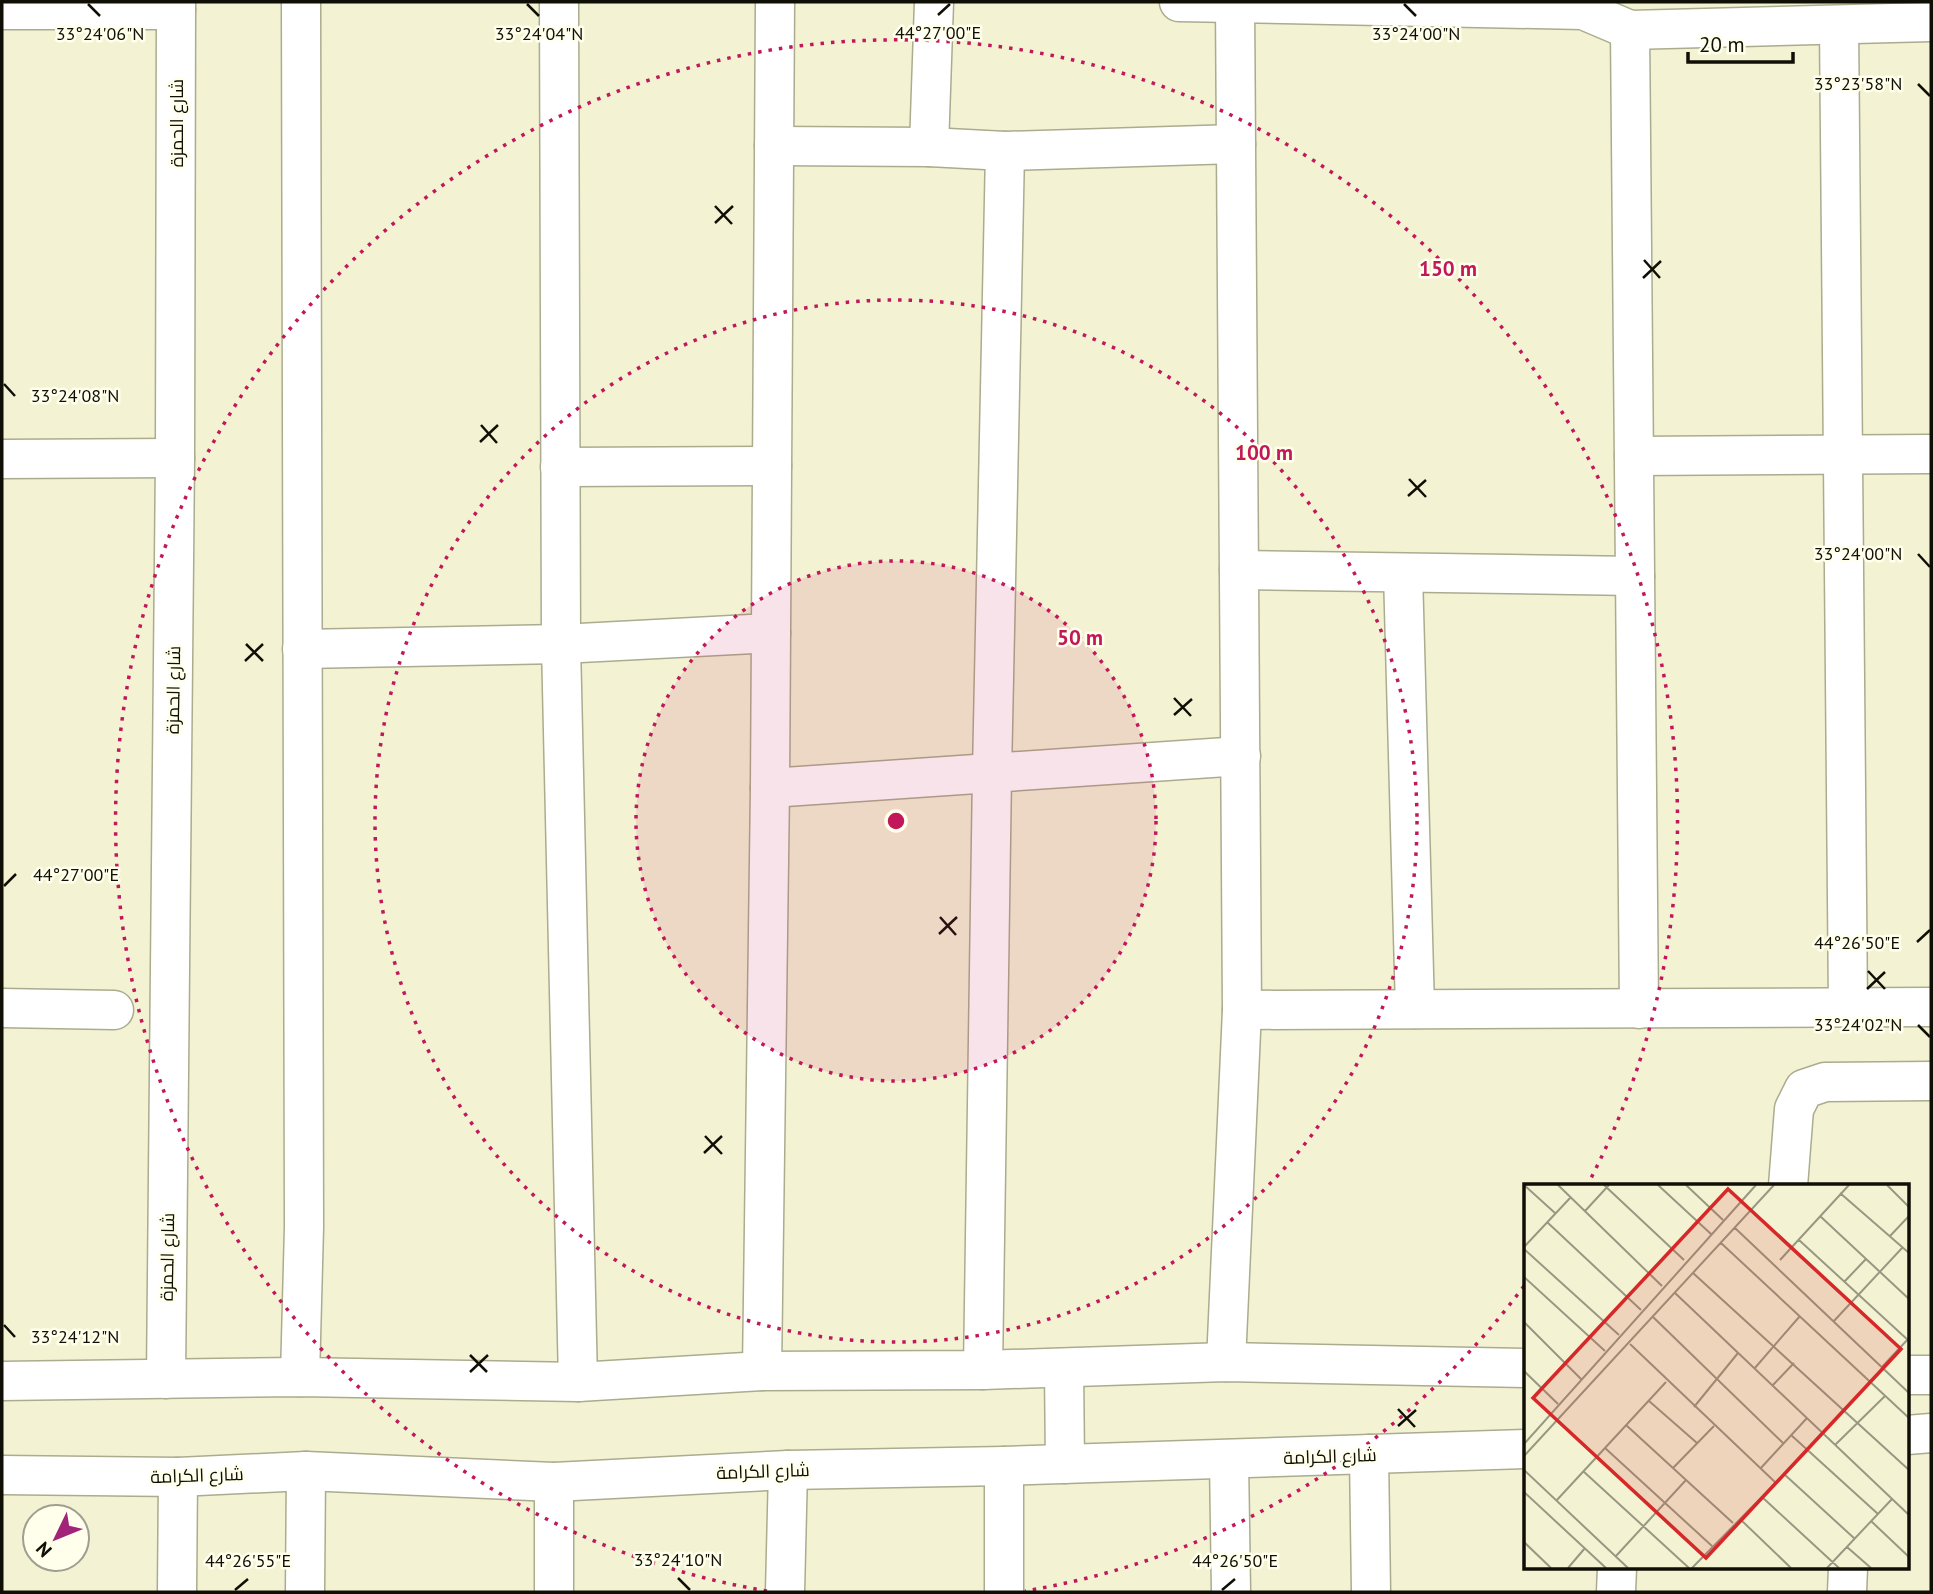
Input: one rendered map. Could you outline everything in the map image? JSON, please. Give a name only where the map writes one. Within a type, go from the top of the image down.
[{"type":"street","points":[[300,2],[304,1227],[300,1377]]},
{"type":"street","points":[[559,2],[561,644],[578,1382]]},
{"type":"street","points":[[762,1371],[770,788],[775,2]]},
{"type":"street","points":[[929,147],[934,2]]},
{"type":"street","points":[[1179,2],[1583,6],[1630,30],[1931,22]]},
{"type":"street","points":[[1226,1362],[1242,1010],[1235,3]]},
{"type":"street","points":[[2,9],[176,6]]},
{"type":"street","name":"شارع الحمزة","points":[[166,1379],[175,458],[176,6]]},
{"type":"street","points":[[1839,24],[1848,1007]]},
{"type":"street","points":[[1630,30],[1639,1009]]},
{"type":"street","points":[[774,146],[929,147],[1005,151],[1236,144]]},
{"type":"street","points":[[983,1370],[1005,151]]},
{"type":"street","points":[[1634,456],[1931,454]]},
{"type":"street","points":[[2,459],[175,458]]},
{"type":"street","points":[[560,467],[772,467]]},
{"type":"street","points":[[1239,570],[1635,576]]},
{"type":"street","points":[[1403,573],[1415,1009]]},
{"type":"street","points":[[302,649],[561,644],[771,633]]},
{"type":"street","points":[[770,788],[1241,756]]},
{"type":"street","points":[[1242,1010],[1931,1007]]},
{"type":"street","points":[[2,1008],[114,1010]]},
{"type":"street","points":[[1788,1184],[1794,1109],[1804,1089],[1825,1082],[1931,1081]]},
{"type":"street","points":[[2,1381],[300,1377],[578,1382],[762,1371],[983,1370],[1226,1362],[1524,1368]]},
{"type":"street","points":[[1064,1368],[1065,1464]]},
{"type":"street","points":[[1909,1375],[1931,1375]]},
{"type":"street","points":[[1909,1434],[1931,1433]]},
{"type":"street","name":"شارع الكرامة","points":[[2,1475],[178,1477],[306,1471],[554,1482],[788,1470],[1004,1466],[1524,1449]]},
{"type":"street","points":[[1369,1454],[1371,1592]]},
{"type":"street","points":[[1229,1459],[1231,1592]]},
{"type":"street","points":[[1004,1466],[1004,1592]]},
{"type":"street","points":[[785,1592],[788,1470]]},
{"type":"street","points":[[305,1592],[306,1471]]},
{"type":"street","points":[[177,1592],[178,1477]]},
{"type":"street","points":[[554,1482],[554,1592]]},
{"type":"street","points":[[1616,1592],[1617,1570]]},
{"type":"street","points":[[1847,1592],[1848,1570]]}]
